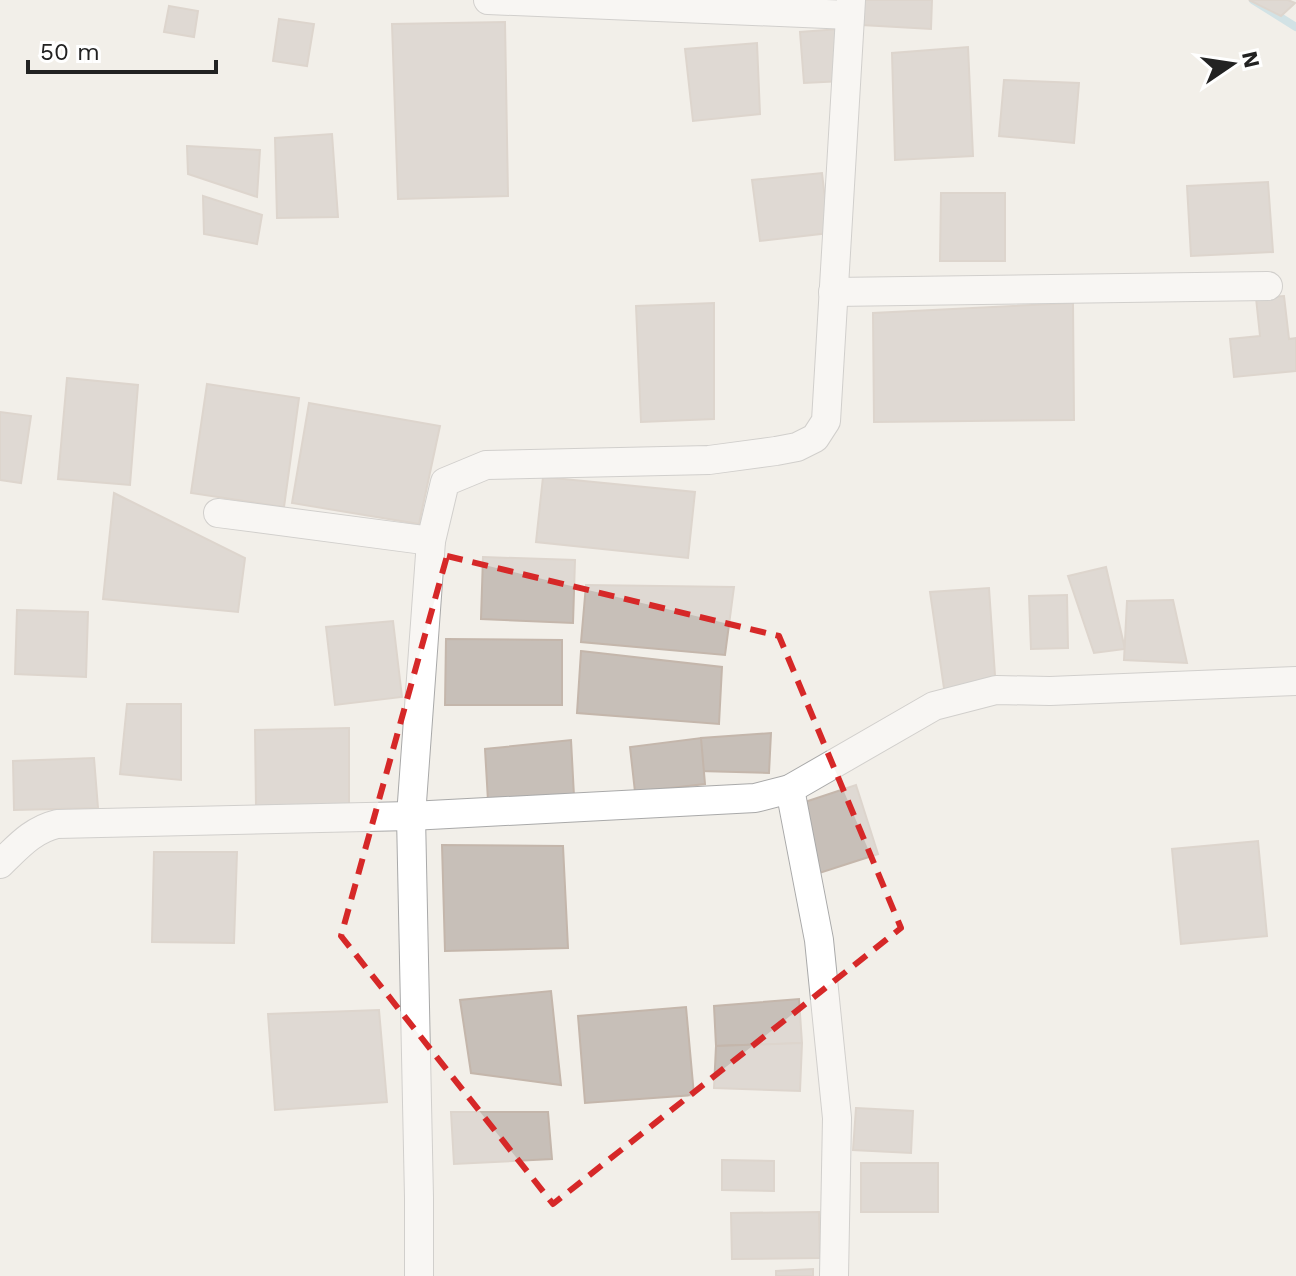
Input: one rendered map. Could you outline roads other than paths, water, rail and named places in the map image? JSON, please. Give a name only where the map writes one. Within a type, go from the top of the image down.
[{"type":"street","points":[[419,1276],[411,816],[431,541],[445,482],[486,465],[709,460],[797,447],[815,438],[826,421],[850,8],[488,0]]},
{"type":"street","points":[[833,292],[1268,286]]},
{"type":"street","points":[[218,513],[431,541]]},
{"type":"street","points":[[0,864],[32,834],[57,824],[411,816],[755,798],[790,789],[934,706],[996,690],[1050,691],[1296,681]]},
{"type":"street","points":[[790,789],[819,940],[837,1118],[834,1276]]},
{"type":"waterway","points":[[1253,0],[1296,27]]}]
